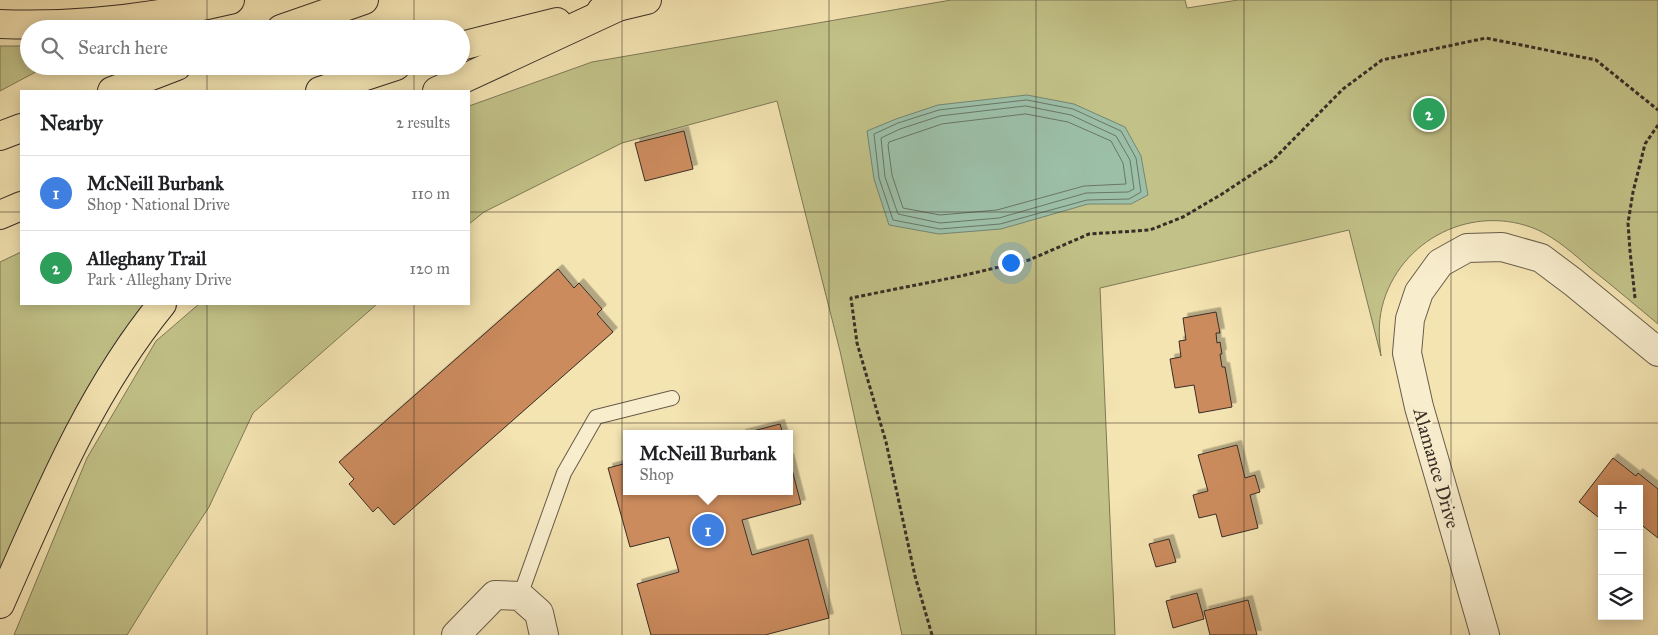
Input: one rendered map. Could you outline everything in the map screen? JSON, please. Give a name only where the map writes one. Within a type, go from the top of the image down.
[{"type":"highway","points":[[120,20],[230,0]]},
{"type":"highway","points":[[307,20],[364,0]]},
{"type":"highway","points":[[470,44],[647,0]]},
{"type":"highway","points":[[439,90],[618,7]]},
{"type":"highway","points":[[0,24],[20,24]]},
{"type":"highway","points":[[115,90],[154,75]]},
{"type":"highway","points":[[323,90],[369,75]]},
{"type":"highway","points":[[0,136],[20,128]]},
{"type":"highway","points":[[0,215],[20,206]]},
{"type":"highway","points":[[0,604],[58,473],[102,390],[146,324],[161,305]]},
{"type":"street","name":"Alamance Drive","points":[[1484,635],[1419,407],[1407,353],[1410,319],[1419,292],[1440,263],[1467,248],[1502,247],[1541,258],[1658,352]]},
{"type":"street","points":[[456,635],[495,595],[520,596],[539,613],[544,635]]},
{"type":"lane","points":[[520,596],[564,473],[596,417],[672,398]]},
{"type":"path","points":[[932,635],[915,576],[886,442],[857,343],[851,298],[1029,260],[1089,234],[1150,230],[1183,217],[1272,161],[1343,89],[1382,60],[1486,38],[1596,60],[1658,110]]},
{"type":"path","points":[[1633,330],[1636,309],[1628,223],[1633,192],[1645,144],[1658,125]]},
{"type":"green space","points":[[951,0],[1185,0],[1187,8],[1238,0],[1658,0],[1658,324],[1572,252],[1538,230],[1514,222],[1489,221],[1465,224],[1442,232],[1422,245],[1405,262],[1391,283],[1382,307],[1379,332],[1381,356],[1349,230],[1100,288],[1115,635],[902,635],[840,351],[777,101],[622,143],[484,212],[470,223],[470,106],[592,62]]},
{"type":"green space","points":[[0,46],[20,46],[20,75],[30,75],[0,91]]},
{"type":"green space","points":[[20,252],[20,305],[145,305],[121,334],[42,477],[0,575],[0,262]]},
{"type":"green space","points":[[198,305],[376,305],[253,413],[209,507],[127,635],[14,635],[87,458],[156,341]]},
{"type":"water","points":[[1027,95],[1074,104],[1125,127],[1141,156],[1148,195],[1131,204],[1088,204],[1001,229],[939,234],[889,225],[874,179],[867,131],[938,105]]},
{"type":"building","points":[[684,131],[693,169],[645,181],[635,143]]},
{"type":"building","points":[[558,269],[574,288],[579,283],[602,309],[597,314],[613,332],[394,525],[378,507],[373,512],[349,484],[354,479],[339,462]]},
{"type":"building","points":[[1216,312],[1220,333],[1216,333],[1217,343],[1220,342],[1222,367],[1225,367],[1232,407],[1199,413],[1194,385],[1175,388],[1170,359],[1181,357],[1179,341],[1186,340],[1183,318]]},
{"type":"building","points":[[780,424],[782,430],[757,430]]},
{"type":"building","points":[[1237,445],[1245,478],[1255,475],[1260,492],[1250,495],[1258,528],[1222,537],[1216,514],[1199,518],[1193,495],[1208,491],[1198,455]]},
{"type":"building","points":[[1613,458],[1636,476],[1638,473],[1658,489],[1658,538],[1643,526],[1643,485],[1598,485],[1598,517],[1579,502]]},
{"type":"building","points":[[623,464],[623,495],[793,495],[793,473],[801,504],[742,520],[752,555],[808,539],[829,618],[765,635],[651,635],[637,584],[679,572],[669,537],[630,547],[608,468]]},
{"type":"building","points":[[1169,539],[1176,562],[1156,567],[1149,544]]},
{"type":"building","points":[[1197,593],[1204,619],[1173,628],[1166,601]]},
{"type":"building","points":[[1248,600],[1257,635],[1210,635],[1204,611]]},
{"type":"place","name":"Alleghany Trail","points":[[1429,114]]},
{"type":"place","name":"McNeill Burbank","points":[[708,530]]}]
